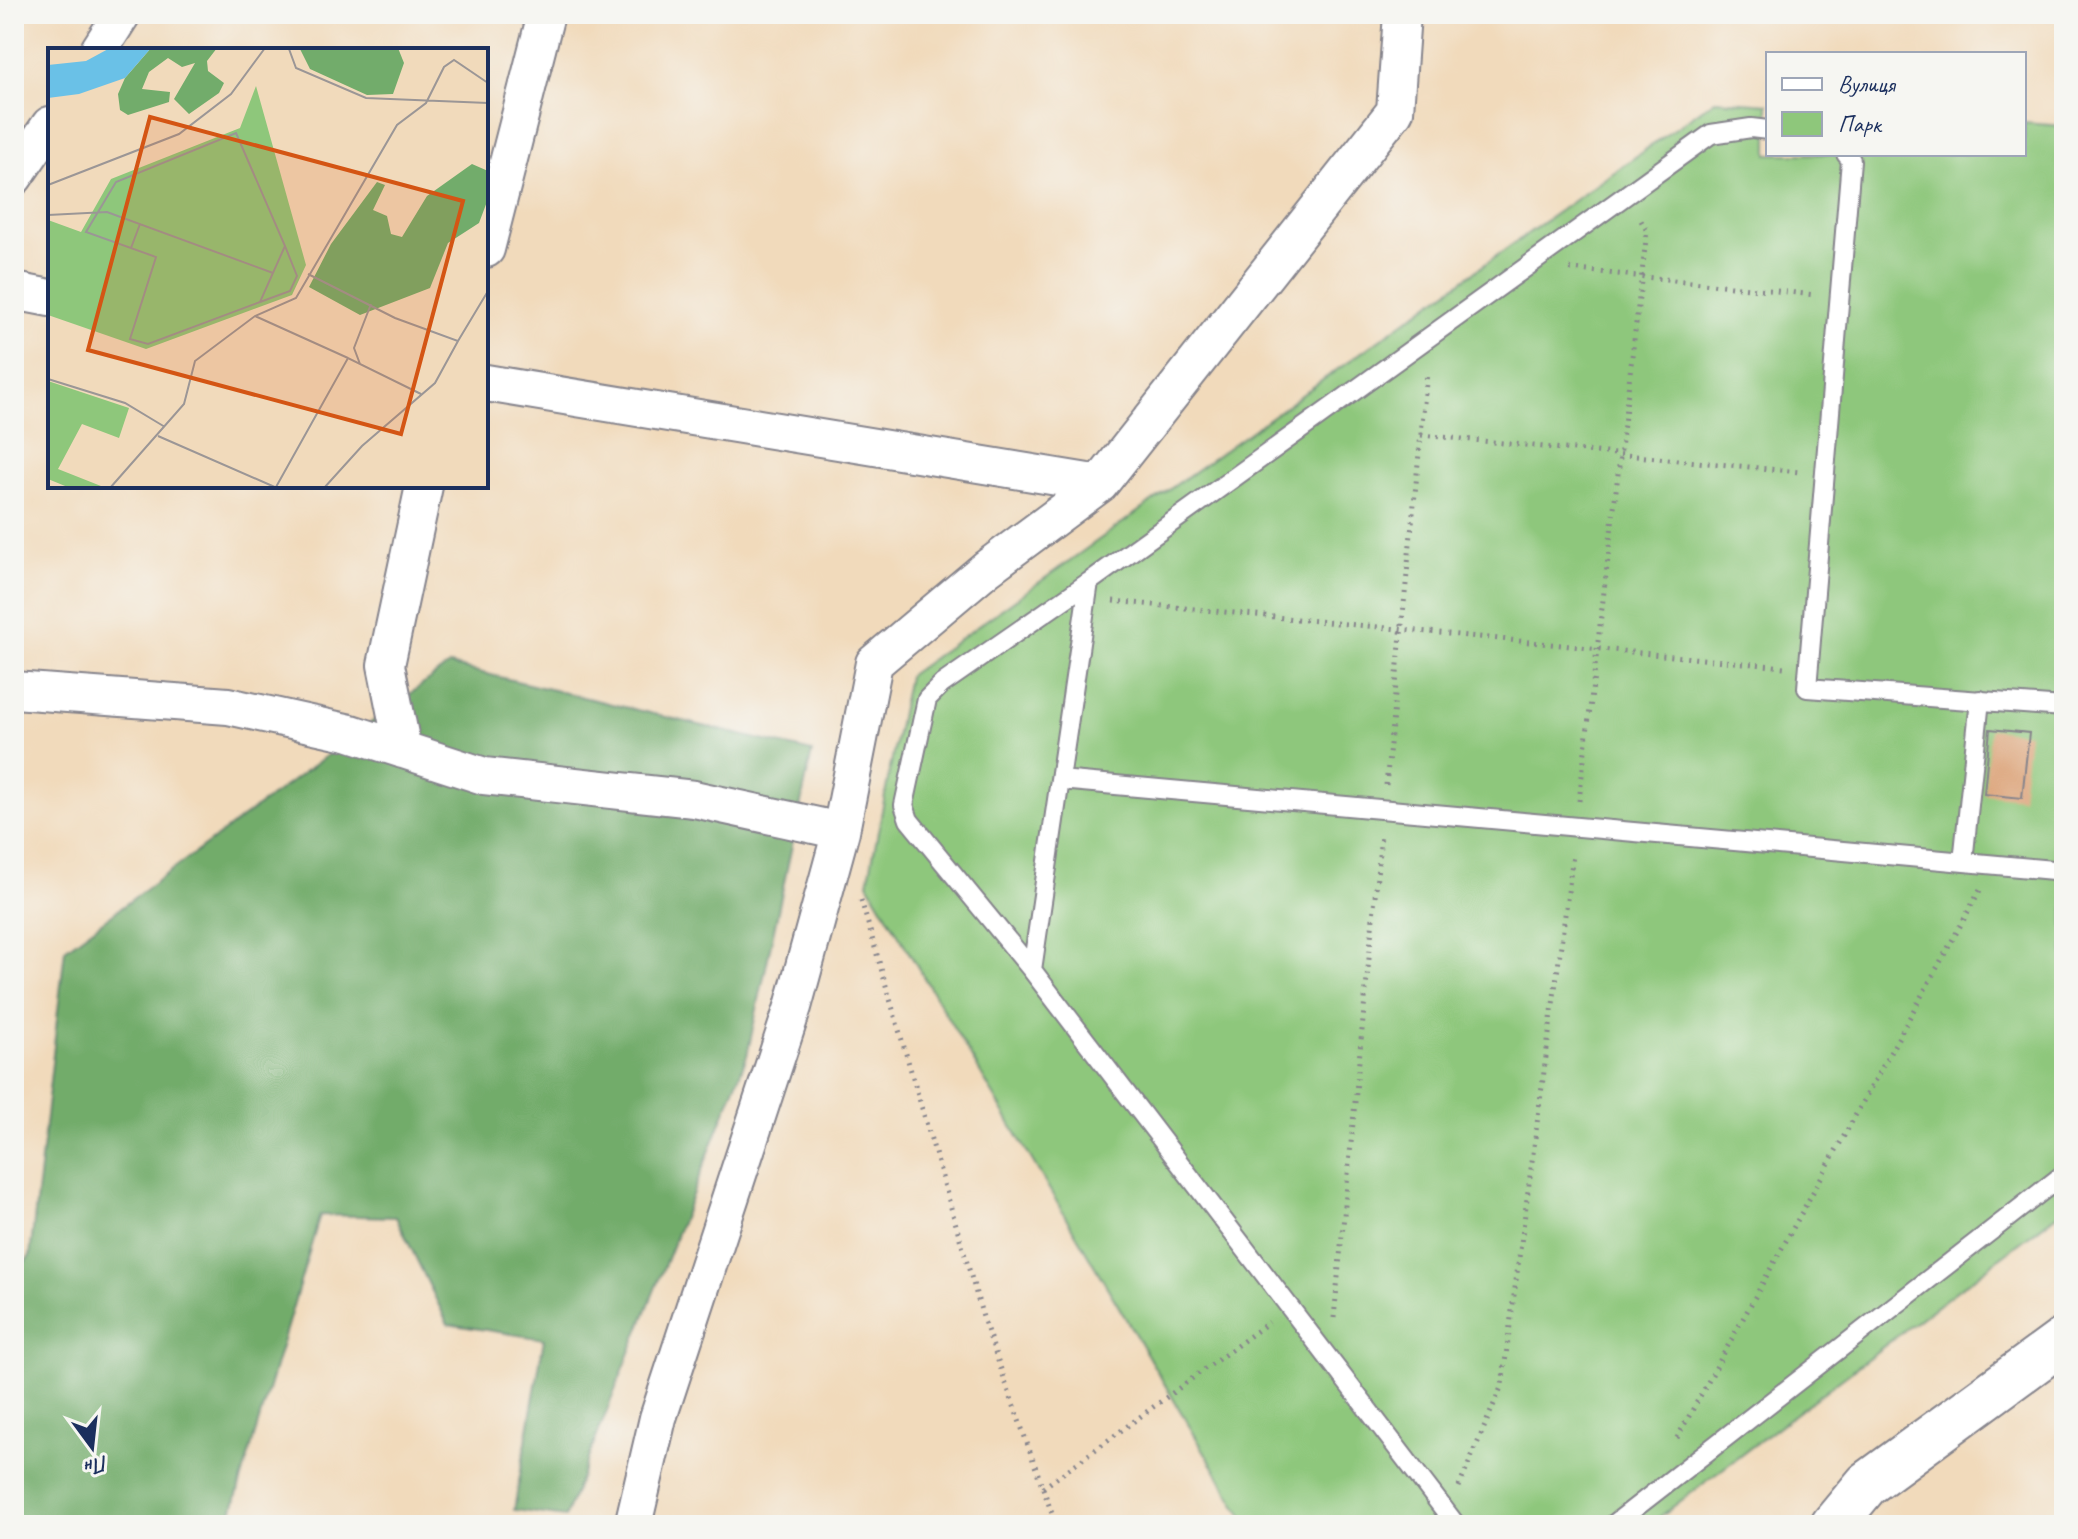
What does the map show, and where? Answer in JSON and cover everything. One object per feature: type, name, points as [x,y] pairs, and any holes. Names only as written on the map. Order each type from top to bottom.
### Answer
[{"type":"street","points":[[100,48],[122,14]]},
{"type":"street","points":[[488,241],[546,14]]},
{"type":"street","points":[[633,1525],[658,1418],[793,1007],[841,831],[874,663],[987,568],[1100,484],[1395,111],[1402,14]]},
{"type":"street","points":[[14,177],[48,128]]},
{"type":"street","points":[[14,291],[48,298]]},
{"type":"street","points":[[488,383],[1100,484]]},
{"type":"street","points":[[403,750],[386,665],[424,488]]},
{"type":"street","points":[[14,690],[228,706],[351,733],[484,776],[694,799],[841,831]]},
{"type":"street","points":[[1833,1525],[1867,1484],[2064,1340]]},
{"type":"lane","points":[[1456,1525],[1032,970],[909,820],[904,805],[927,699],[942,684],[1087,590],[1711,134],[1751,128],[1766,130]]},
{"type":"lane","points":[[1848,156],[1851,160],[1807,688],[2064,707]]},
{"type":"lane","points":[[1032,970],[1087,590]]},
{"type":"lane","points":[[1963,862],[1980,700]]},
{"type":"lane","points":[[1060,780],[2064,871]]},
{"type":"lane","points":[[1613,1525],[2064,1174]]},
{"type":"path","points":[[1530,265],[1840,297]]},
{"type":"path","points":[[1330,1360],[1431,336]]},
{"type":"path","points":[[1421,435],[1825,474]]},
{"type":"path","points":[[1087,590],[1402,629],[1809,670]]},
{"type":"path","points":[[1654,1493],[1679,1435],[1994,865]]},
{"type":"path","points":[[859,891],[985,1324],[1056,1525]]},
{"type":"path","points":[[1043,1488],[1289,1307]]},
{"type":"green space","points":[[1715,100],[1766,104],[1766,156],[2026,156],[2026,123],[2064,126],[2064,1209],[1649,1525],[1248,1525],[868,883],[908,676]]},
{"type":"green space","points":[[449,665],[812,752],[747,1056],[565,1517],[514,1510],[544,1339],[448,1324],[396,1217],[320,1215],[232,1512],[222,1525],[14,1525],[14,1274],[30,1256],[65,949]]},
{"type":"building","points":[[1990,729],[2029,733],[2022,798],[1984,794]]}]
